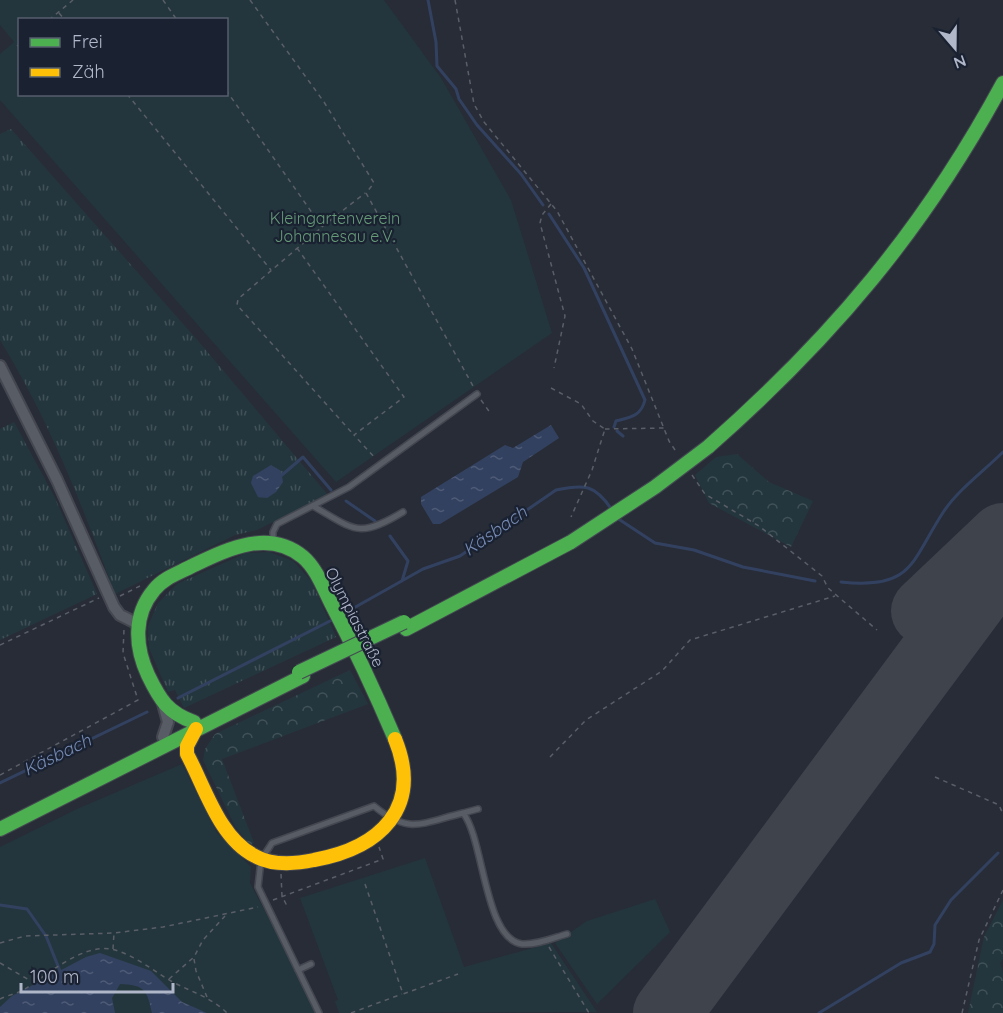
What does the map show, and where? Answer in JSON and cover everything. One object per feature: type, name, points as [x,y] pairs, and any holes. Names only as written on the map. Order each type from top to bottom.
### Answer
[{"type":"main road","points":[[0,821],[195,725],[426,616],[571,542],[636,501],[708,447],[795,368],[866,290],[946,182],[1003,83]]},
{"type":"main road","points":[[195,725],[176,715],[160,696],[144,664],[132,621],[156,588],[171,577],[238,546],[260,541],[273,542]]},
{"type":"main road","name":"Olympiastraße","points":[[261,860],[281,864],[311,861],[367,841],[391,821],[403,799],[406,781],[403,759],[334,609],[303,557],[273,542]]},
{"type":"main road","points":[[195,725],[187,746],[187,754],[234,839],[261,860]]},
{"type":"main road","points":[[0,829],[160,742]]},
{"type":"street","points":[[0,366],[57,480],[109,597],[132,621]]},
{"type":"street","points":[[160,696],[168,722],[160,742],[187,754]]},
{"type":"lane","points":[[273,542],[277,524],[349,487],[381,466],[477,394]]},
{"type":"lane","points":[[313,506],[352,528],[375,529],[403,512]]},
{"type":"lane","points":[[319,1013],[264,904],[257,880],[261,860],[272,843],[374,806],[391,821],[417,825],[465,815],[478,809]]},
{"type":"lane","points":[[465,815],[496,916],[506,935],[524,944],[567,934]]},
{"type":"lane","points":[[298,969],[311,964]]},
{"type":"path","points":[[52,18],[73,0]]},
{"type":"path","points":[[164,0],[176,18]]},
{"type":"path","points":[[250,0],[324,102],[374,183],[366,193],[322,227],[238,299],[237,305],[381,466]]},
{"type":"path","points":[[455,0],[474,104],[484,122],[551,204],[628,342],[664,429],[681,459]]},
{"type":"path","points":[[59,12],[64,18]]},
{"type":"path","points":[[228,93],[322,227]]},
{"type":"path","points":[[129,96],[272,270]]},
{"type":"path","points":[[366,193],[429,303],[477,394],[491,414]]},
{"type":"path","points":[[551,204],[542,215],[540,223],[565,316],[554,368]]},
{"type":"path","points":[[297,248],[404,397],[354,435]]},
{"type":"path","points":[[551,388],[581,404],[593,422],[604,429],[664,429]]},
{"type":"path","points":[[571,518],[592,470],[604,429]]},
{"type":"path","points":[[687,468],[705,494],[759,526],[822,576],[828,588],[836,596],[877,630]]},
{"type":"path","points":[[0,645],[148,582]]},
{"type":"path","points":[[550,758],[586,720],[662,671],[690,640],[836,596]]},
{"type":"path","points":[[0,775],[133,705],[139,696],[123,652],[132,621]]},
{"type":"path","points":[[935,777],[999,805],[1003,814]]},
{"type":"path","points":[[282,896],[383,859],[379,846]]},
{"type":"path","points":[[281,873],[282,896],[287,906]]},
{"type":"path","points":[[365,884],[403,994]]},
{"type":"path","points":[[962,1013],[979,940],[1003,890]]},
{"type":"path","points":[[0,943],[25,936],[114,933],[226,914],[264,904]]},
{"type":"path","points":[[169,980],[194,957],[203,940],[226,914]]},
{"type":"path","points":[[113,950],[114,933]]},
{"type":"path","points":[[544,940],[589,1013]]},
{"type":"path","points":[[0,999],[23,990],[32,981],[97,949],[113,950],[142,963],[169,980],[208,997],[227,1013]]},
{"type":"path","points":[[194,957],[196,971],[208,997]]},
{"type":"path","points":[[0,963],[32,981]]},
{"type":"path","points":[[351,1013],[458,974]]},
{"type":"green space","name":"Kleingartenverein Johannesau e.V.","points":[[0,0],[384,0],[441,78],[511,200],[552,333],[336,482],[0,100],[0,54],[14,42],[0,25]]},
{"type":"green space","points":[[11,129],[199,342],[328,495],[257,530],[235,535],[115,594],[49,432],[0,340],[0,134]]},
{"type":"green space","points":[[14,422],[55,498],[97,594],[0,640],[0,429]]},
{"type":"green space","points":[[737,454],[769,482],[813,501],[791,547],[709,503],[695,475],[716,457]]},
{"type":"green space","points":[[269,552],[293,561],[312,582],[336,637],[184,708],[175,690],[168,692],[149,648],[148,626],[158,603],[177,584],[246,553]]},
{"type":"green space","points":[[350,670],[368,704],[222,759],[254,843],[250,845],[235,826],[203,760],[205,749],[215,734]]},
{"type":"green space","points":[[182,764],[217,833],[251,867],[250,883],[297,971],[315,1013],[0,1013],[0,847],[77,809]]},
{"type":"green space","points":[[425,858],[464,967],[551,943],[597,1012],[339,1013],[335,1001],[338,1000],[300,898]]},
{"type":"green space","points":[[655,899],[670,932],[597,1004],[555,943],[587,921]]},
{"type":"green space","points":[[1003,900],[1003,959],[1000,963],[1003,972],[1003,1013],[968,1013],[984,937]]},
{"type":"water","points":[[551,425],[559,438],[523,462],[518,477],[440,524],[433,524],[421,504],[421,497],[505,445],[513,448]]},
{"type":"water","points":[[271,465],[281,471],[283,482],[276,492],[267,498],[258,497],[251,483],[253,476]]},
{"type":"water","points":[[100,953],[151,971],[182,1002],[207,1013],[152,1013],[144,990],[120,984],[112,998],[115,1013],[0,1013],[0,1007],[12,996],[86,957]]},
{"type":"waterway","points":[[428,0],[436,42],[437,66],[456,89],[459,99],[477,125],[521,174],[543,205]]},
{"type":"waterway","points":[[549,214],[584,268],[645,400],[638,413],[616,421],[614,427]]},
{"type":"waterway","points":[[617,431],[623,436]]},
{"type":"waterway","name":"Käsbach","points":[[841,582],[883,581],[897,576],[907,568],[916,558],[950,503],[1003,452]]},
{"type":"waterway","points":[[282,475],[303,457],[331,490]]},
{"type":"waterway","name":"Käsbach","points":[[343,614],[423,569],[460,556],[556,490],[574,487],[588,488],[600,495],[612,510]]},
{"type":"waterway","points":[[346,501],[375,521]]},
{"type":"waterway","name":"Käsbach","points":[[617,518],[655,543],[694,550],[743,567],[815,581]]},
{"type":"waterway","points":[[390,536],[408,561],[402,581]]},
{"type":"waterway","name":"Käsbach","points":[[178,698],[334,619]]},
{"type":"waterway","name":"Käsbach","points":[[0,783],[147,712]]},
{"type":"waterway","points":[[819,1013],[901,963],[930,952],[934,944],[935,925],[951,900],[998,853]]},
{"type":"waterway","points":[[0,905],[27,909],[46,936],[60,971]]},
{"type":"runway","points":[[925,611],[1003,537]]},
{"type":"runway","points":[[667,1013],[979,592]]},
{"type":"traffic: fast","points":[[708,447],[795,365],[872,279],[908,234],[941,186],[1003,83]]},
{"type":"traffic: fast","points":[[571,542],[655,487],[708,447]]},
{"type":"traffic: fast","points":[[406,629],[571,542]]},
{"type":"traffic: fast","points":[[194,722],[171,710],[157,692],[148,675],[140,653],[138,631],[142,610],[158,586],[205,560],[233,548],[261,543],[276,544],[290,548],[303,557],[315,572],[356,653],[395,739]]},
{"type":"traffic: fast","points":[[299,672],[404,622]]},
{"type":"traffic: fast","points":[[0,829],[303,676]]},
{"type":"traffic: slow","points":[[196,729],[187,746],[187,754],[222,825],[242,848],[255,856],[284,863],[307,861],[338,854],[376,835],[390,821],[399,804],[403,785],[402,764],[395,739]]}]
